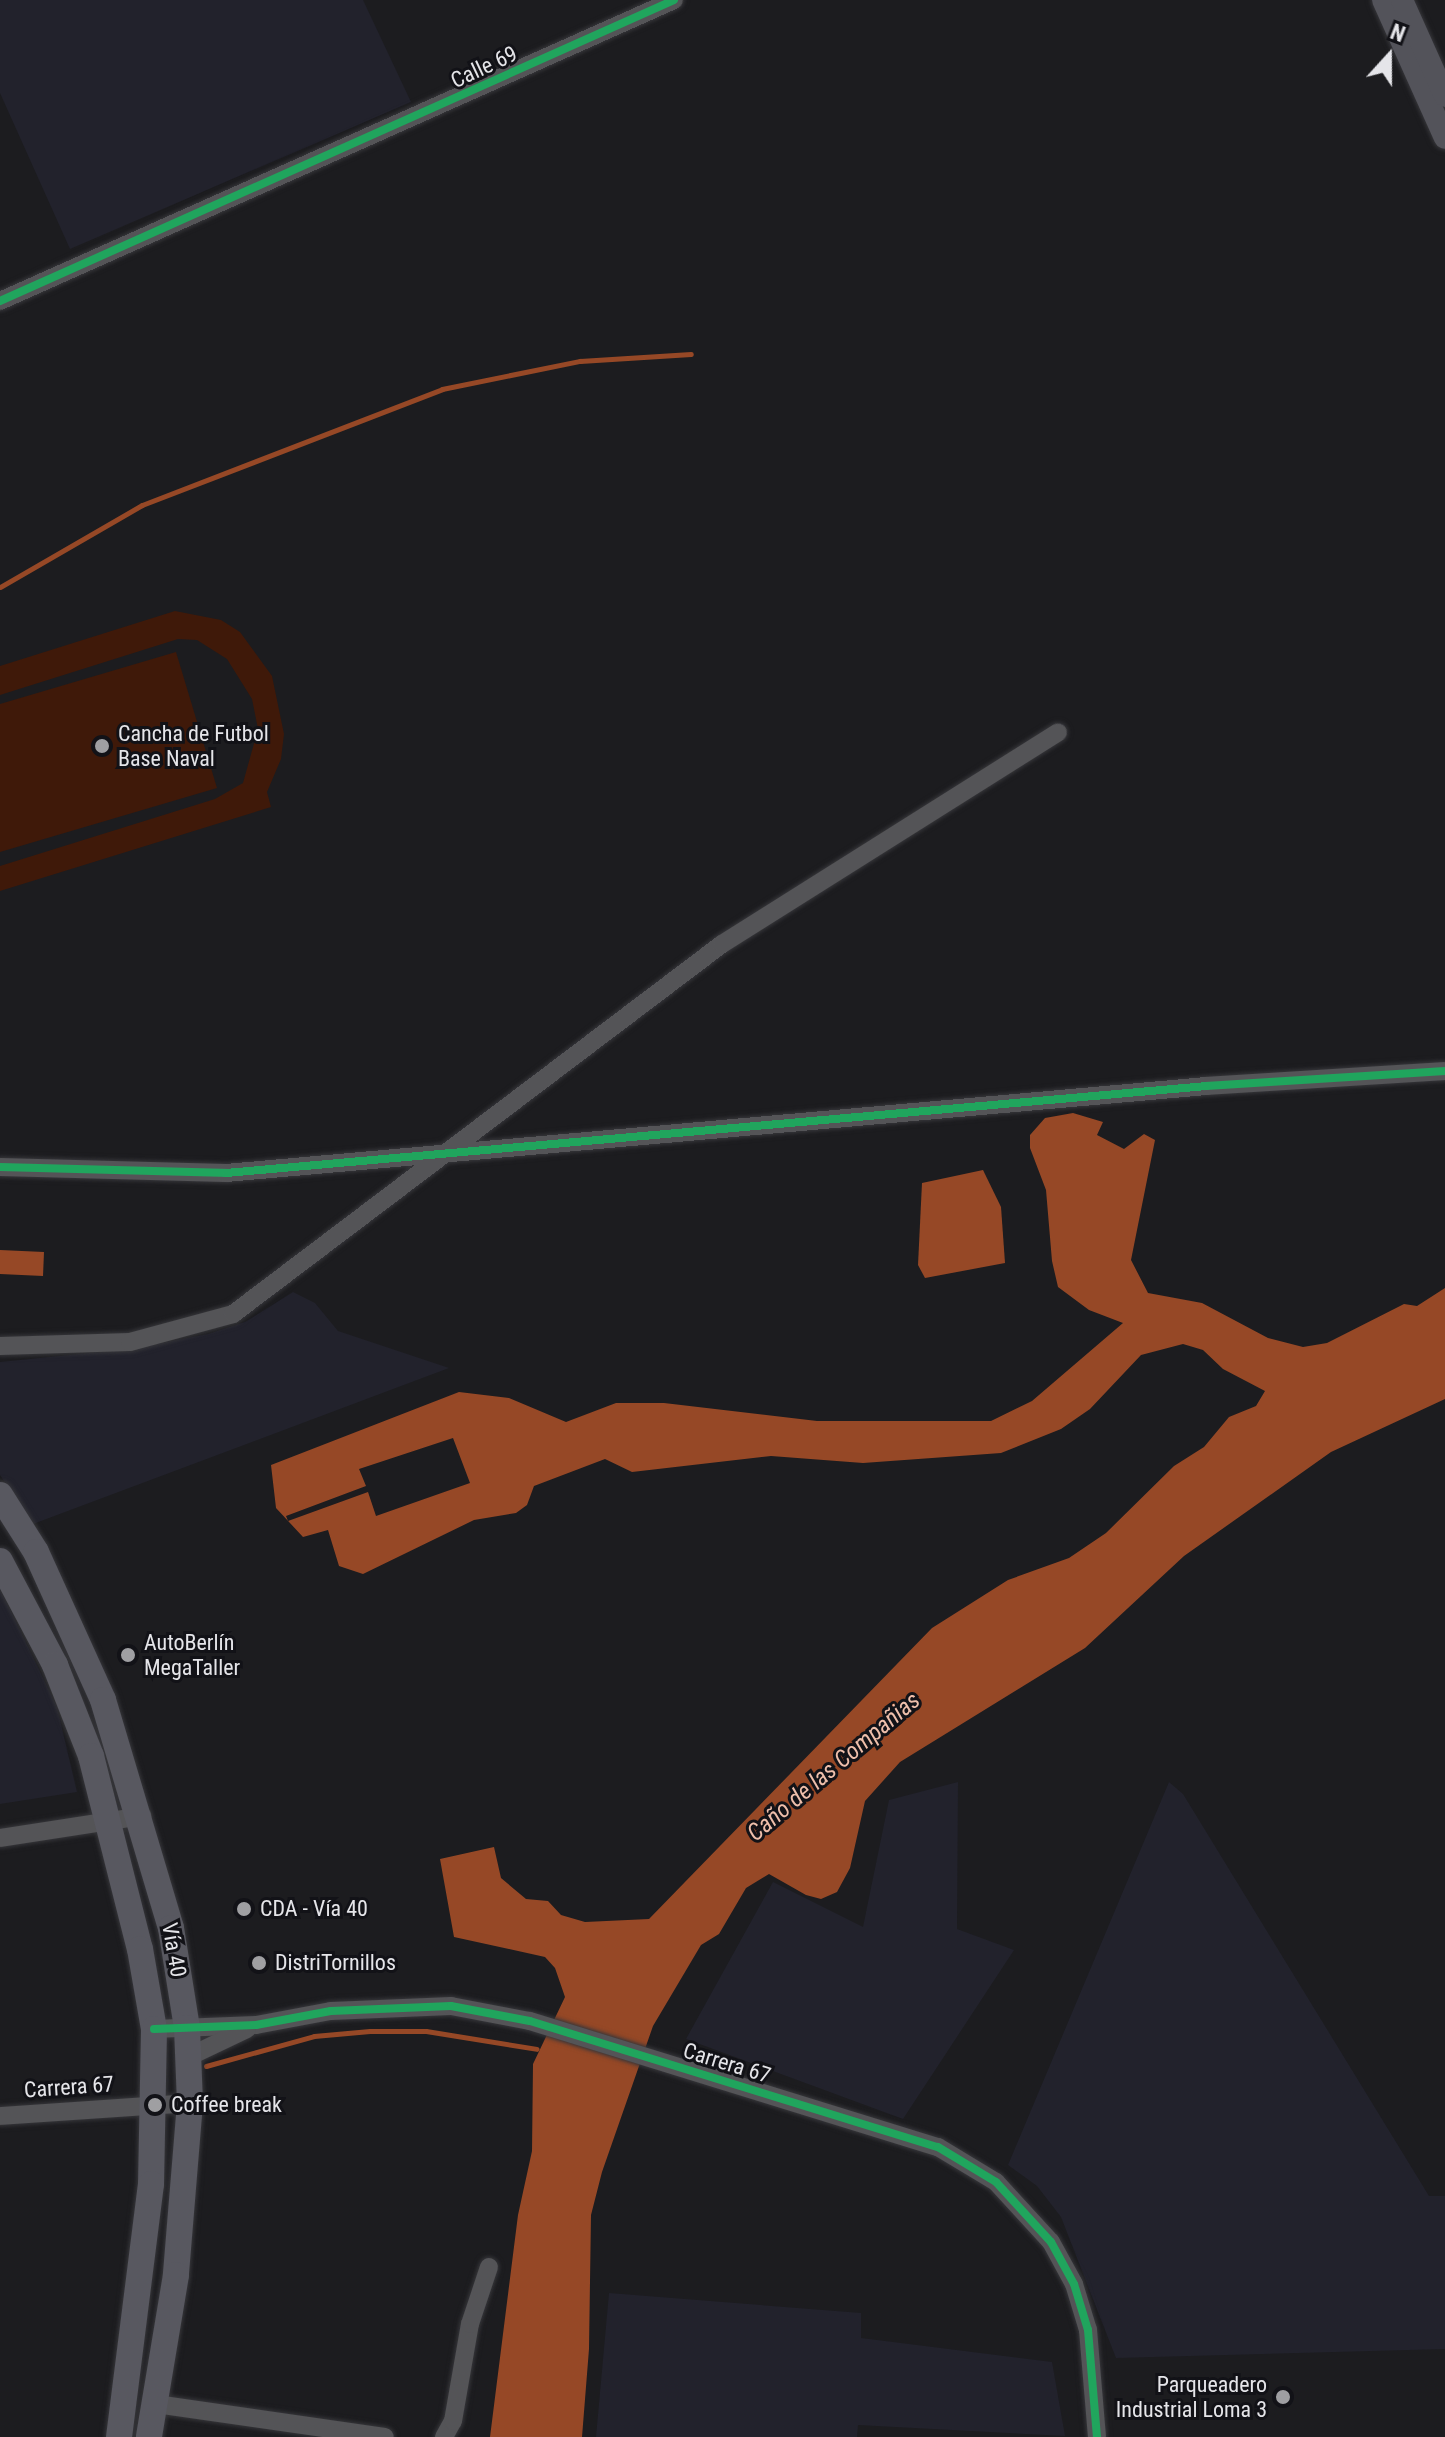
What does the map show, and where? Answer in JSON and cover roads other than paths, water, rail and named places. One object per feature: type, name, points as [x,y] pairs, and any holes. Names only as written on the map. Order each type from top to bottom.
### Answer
[{"type":"highway","name":"Vía 40","points":[[0,1495],[36,1552],[80,1642],[142,1816],[171,1928],[187,2028],[190,2103],[176,2275],[149,2437]]},
{"type":"highway","name":"Vía 40","points":[[0,1561],[33,1617],[75,1710],[109,1821],[154,2029],[155,2105],[143,2269],[119,2437]]},
{"type":"main road","points":[[1383,0],[1445,138]]},
{"type":"main road","points":[[1402,0],[1445,96]]},
{"type":"street","name":"Calle 69","points":[[0,301],[674,0]]},
{"type":"street","points":[[0,1346],[130,1342],[233,1314],[722,944],[1058,732]]},
{"type":"street","points":[[0,1167],[203,1173],[442,1155],[1206,1086],[1445,1071]]},
{"type":"street","points":[[0,1838],[142,1816]]},
{"type":"street","name":"Carrera 67","points":[[154,2029],[256,2025],[331,2011],[451,2006],[530,2021],[938,2147],[987,2175],[1022,2205],[1051,2242],[1074,2284],[1088,2330],[1097,2437]]},
{"type":"street","name":"Carrera 67","points":[[188,2057],[256,2025]]},
{"type":"street","name":"Carrera 67","points":[[0,2116],[190,2103]]},
{"type":"street","points":[[444,2437],[453,2421],[470,2324],[489,2267]]},
{"type":"street","points":[[156,2404],[385,2437]]},
{"type":"water","name":"Caño de las Compañias","points":[[1073,1113],[1103,1122],[1097,1135],[1124,1149],[1144,1134],[1155,1140],[1131,1260],[1148,1293],[1202,1303],[1268,1338],[1303,1347],[1327,1343],[1404,1304],[1417,1306],[1445,1288],[1445,1399],[1331,1452],[1184,1556],[1085,1648],[900,1762],[865,1801],[850,1868],[837,1892],[821,1899],[806,1895],[769,1874],[746,1888],[719,1934],[701,1945],[653,2026],[602,2172],[591,2215],[589,2349],[582,2437],[490,2437],[518,2215],[532,2151],[533,2064],[565,1997],[555,1968],[545,1957],[454,1937],[440,1859],[494,1847],[501,1878],[526,1899],[548,1901],[561,1915],[585,1922],[649,1919],[932,1628],[1008,1580],[1069,1558],[1106,1533],[1174,1466],[1204,1447],[1229,1417],[1256,1406],[1265,1391],[1223,1369],[1203,1350],[1183,1344],[1141,1355],[1090,1409],[1061,1429],[1001,1453],[863,1463],[771,1456],[632,1472],[605,1459],[534,1486],[527,1505],[516,1513],[474,1520],[363,1574],[339,1566],[328,1530],[303,1537],[276,1508],[271,1465],[459,1392],[509,1398],[566,1422],[616,1403],[664,1403],[817,1421],[991,1421],[1032,1401],[1123,1323],[1089,1310],[1058,1287],[1052,1261],[1046,1190],[1030,1148],[1030,1135],[1045,1118]]},
{"type":"water","points":[[983,1170],[1001,1207],[1005,1263],[925,1278],[918,1265],[922,1183]]},
{"type":"water","points":[[0,1250],[44,1252],[43,1276],[0,1274]]},
{"type":"waterway","points":[[0,587],[142,505],[442,389],[580,361],[691,354]]},
{"type":"waterway","points":[[206,2066],[314,2036],[370,2031],[426,2031],[537,2049]]},
{"type":"place","name":"Cancha de Futbol Base Naval","points":[[102,746]]},
{"type":"place","name":"AutoBerlín MegaTaller","points":[[128,1655]]},
{"type":"place","name":"CDA - Vía 40","points":[[244,1909]]},
{"type":"place","name":"DistriTornillos","points":[[259,1963]]},
{"type":"place","name":"Coffee break","points":[[155,2105]]},
{"type":"place","name":"Parqueadero Industrial Loma 3","points":[[1283,2397]]}]
